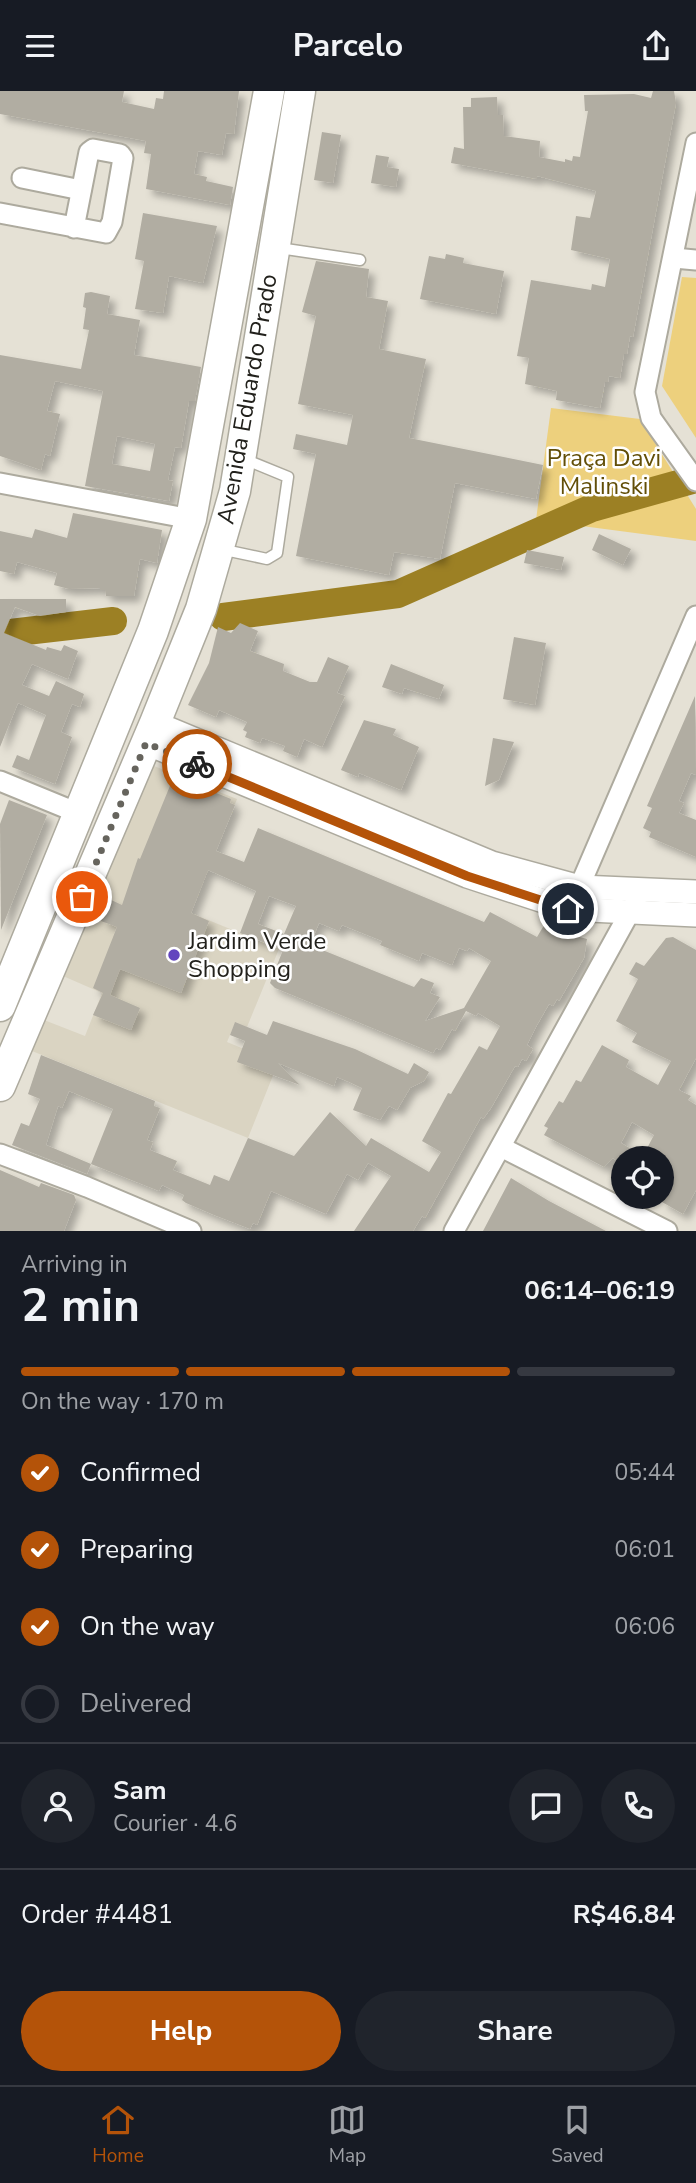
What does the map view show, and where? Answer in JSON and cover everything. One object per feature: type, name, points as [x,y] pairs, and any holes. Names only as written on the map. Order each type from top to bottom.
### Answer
[{"type":"main road","name":"Avenida Eduardo Prado","points":[[0,1006],[153,631],[191,519],[269,91]]},
{"type":"main road","name":"Avenida Eduardo Prado","points":[[0,1086],[201,609],[235,491],[300,91]]},
{"type":"main road","points":[[103,750],[128,729],[140,724],[151,733]]},
{"type":"street","points":[[696,143],[645,392],[651,418],[696,481]]},
{"type":"street","points":[[0,213],[74,227],[106,233],[110,229],[122,158],[120,154],[93,149],[89,152],[74,227]]},
{"type":"street","points":[[22,178],[81,190]]},
{"type":"street","points":[[674,258],[696,260]]},
{"type":"street","points":[[0,483],[191,519]]},
{"type":"street","points":[[568,909],[580,887],[696,616]]},
{"type":"street","points":[[151,733],[309,799],[492,863],[580,887],[642,887],[696,892]]},
{"type":"street","points":[[0,781],[79,813]]},
{"type":"street","points":[[309,799],[467,876],[568,909],[696,915]]},
{"type":"street","points":[[454,1231],[642,887]]},
{"type":"street","points":[[501,1147],[667,1231]]},
{"type":"street","points":[[0,1154],[191,1231]]},
{"type":"lane","points":[[275,247],[360,260]]},
{"type":"lane","points":[[218,549],[267,559],[277,553],[288,477],[240,458]]},
{"type":"shaded area","name":"Jardim Verde Shopping","points":[[149,764],[237,799],[191,913],[279,949],[247,1027],[235,1023],[227,1042],[278,1063],[248,1138],[32,1051],[44,1020],[85,1036],[102,993],[63,976]]},
{"type":"green space","points":[[682,277],[696,278],[696,438],[662,386]]},
{"type":"green space","name":"Praça Davi Malinski","points":[[551,408],[640,419],[696,509],[696,541],[536,520]]},
{"type":"building","points":[[0,91],[124,91],[122,102],[154,109],[156,98],[163,99],[164,91],[239,91],[234,134],[226,133],[222,155],[198,151],[194,174],[207,177],[206,181],[233,187],[230,205],[146,189],[151,154],[144,153],[146,141],[0,114]]},
{"type":"building","points":[[653,91],[674,91],[676,103],[633,337],[630,336],[627,354],[624,354],[620,378],[609,376],[608,382],[605,382],[600,408],[556,400],[557,391],[525,384],[529,358],[517,356],[531,280],[591,290],[592,284],[605,287],[610,259],[571,250],[576,216],[590,218],[596,191],[537,176],[537,179],[451,163],[454,147],[464,149],[463,107],[471,107],[471,98],[497,97],[498,115],[503,115],[504,136],[540,141],[539,157],[565,162],[565,159],[572,161],[573,156],[580,157],[588,111],[585,111],[584,95],[634,94],[651,98]]},
{"type":"building","points":[[322,132],[341,135],[333,183],[314,180]]},
{"type":"building","points":[[376,155],[389,157],[387,167],[399,169],[396,187],[371,183]]},
{"type":"building","points":[[143,213],[217,226],[203,283],[169,276],[163,313],[135,309],[144,261],[135,259]]},
{"type":"building","points":[[446,254],[464,258],[463,263],[504,271],[496,314],[420,299],[429,256],[445,259]]},
{"type":"building","points":[[316,261],[369,269],[366,297],[388,301],[379,349],[426,359],[409,438],[543,465],[536,499],[455,483],[440,559],[394,552],[389,575],[296,556],[316,454],[293,449],[296,434],[347,445],[353,415],[298,404],[316,316],[302,312]]},
{"type":"building","points":[[85,293],[110,296],[107,314],[140,320],[134,355],[201,367],[195,401],[189,401],[181,448],[175,447],[168,480],[173,481],[169,501],[85,486],[103,391],[55,381],[47,411],[60,414],[50,456],[45,454],[41,470],[0,456],[0,355],[81,369],[89,330],[83,329]],"holes":[[[117,436],[155,444],[150,471],[112,464]]]},
{"type":"building","points":[[73,513],[162,530],[157,563],[140,559],[134,596],[106,596],[105,590],[100,588],[69,589],[54,585],[57,573],[17,562],[14,574],[0,571],[0,531],[32,538],[35,529],[67,538]]},
{"type":"building","points":[[599,534],[631,549],[623,565],[592,550]]},
{"type":"building","points":[[527,550],[564,557],[561,570],[524,563]]},
{"type":"building","points":[[0,599],[66,599],[66,612],[40,616],[15,607],[4,633],[46,650],[47,647],[61,651],[64,645],[78,651],[68,679],[32,664],[22,685],[49,696],[56,681],[84,694],[80,707],[72,704],[61,732],[72,737],[55,784],[12,767],[17,755],[29,760],[46,715],[18,703],[0,747]]},
{"type":"building","points":[[240,623],[258,631],[250,651],[284,664],[283,671],[310,682],[317,682],[328,657],[349,666],[337,693],[345,696],[322,747],[304,739],[297,757],[283,751],[285,746],[262,738],[260,743],[245,737],[247,732],[243,730],[247,722],[219,710],[216,717],[188,705],[209,663],[218,627],[231,633]]},
{"type":"building","points":[[514,637],[546,643],[535,705],[503,699]]},
{"type":"building","points":[[391,664],[444,685],[439,699],[404,688],[402,694],[382,687]]},
{"type":"building","points":[[695,696],[696,775],[691,773],[679,801],[684,803],[679,813],[696,820],[696,857],[649,837],[651,832],[643,828],[652,808],[647,806]]},
{"type":"building","points":[[364,720],[396,729],[393,735],[419,747],[401,790],[359,773],[358,777],[341,770]]},
{"type":"building","points":[[493,738],[514,742],[499,780],[485,786]]},
{"type":"building","points":[[174,776],[231,799],[230,803],[235,805],[216,851],[244,862],[258,828],[484,922],[490,912],[537,937],[546,922],[565,933],[587,939],[584,958],[559,1001],[557,999],[553,1006],[549,1004],[527,1045],[533,1049],[526,1061],[522,1059],[518,1067],[515,1066],[491,1108],[483,1119],[481,1117],[425,1218],[422,1216],[413,1231],[354,1231],[391,1176],[368,1163],[358,1180],[347,1174],[326,1214],[271,1191],[257,1225],[253,1223],[250,1229],[186,1203],[182,1200],[184,1195],[162,1185],[159,1191],[91,1164],[87,1174],[12,1145],[21,1123],[29,1126],[40,1099],[28,1094],[41,1055],[155,1101],[154,1106],[160,1108],[147,1140],[153,1142],[150,1150],[177,1161],[173,1170],[210,1185],[214,1175],[229,1181],[248,1138],[294,1156],[330,1112],[366,1146],[371,1138],[429,1172],[441,1152],[422,1141],[448,1093],[451,1094],[479,1046],[487,1050],[500,1026],[478,1013],[476,1016],[466,1011],[455,1031],[452,1029],[440,1050],[436,1048],[433,1053],[275,988],[270,983],[283,950],[240,933],[256,891],[208,870],[191,913],[209,921],[181,993],[120,969],[110,995],[140,1008],[131,1030],[93,1015],[103,993],[93,988],[117,927],[101,921],[109,899],[122,905],[138,858],[140,859]],"holes":[[[269,896],[296,906],[284,934],[258,924]],[[319,923],[339,931],[342,925],[382,941],[380,945],[419,961],[422,953],[452,965],[459,948],[467,951],[469,948],[491,961],[464,1008],[425,1021],[440,997],[430,993],[434,983],[421,978],[414,987],[310,945]],[[69,1091],[113,1109],[91,1164],[46,1145],[58,1106],[62,1108]]]},
{"type":"building","points":[[9,800],[47,815],[1,930],[0,824]]},
{"type":"building","points":[[673,937],[696,950],[696,1058],[679,1090],[691,1096],[688,1100],[696,1105],[696,1190],[683,1214],[674,1209],[674,1146],[648,1146],[654,1135],[632,1122],[621,1143],[626,1146],[611,1146],[611,1160],[604,1167],[544,1135],[548,1128],[544,1126],[559,1101],[563,1103],[576,1080],[581,1082],[602,1045],[629,1060],[626,1067],[658,1085],[671,1061],[632,1042],[637,1033],[616,1021],[638,979],[629,974],[636,962],[644,966],[666,938]]},
{"type":"building","points":[[273,1021],[355,1049],[408,1074],[414,1063],[429,1072],[424,1081],[410,1088],[397,1110],[389,1106],[380,1120],[353,1110],[362,1088],[337,1077],[334,1086],[278,1063],[300,1085],[237,1062],[245,1041],[230,1035],[235,1022],[267,1035]]},
{"type":"building","points":[[0,1170],[39,1187],[41,1183],[74,1195],[76,1200],[64,1231],[0,1231]]},
{"type":"building","points":[[511,1178],[549,1201],[606,1231],[483,1231]]},
{"type":"waterway","points":[[223,617],[398,594],[592,508],[696,479]]},
{"type":"waterway","points":[[0,634],[113,621]]},
{"type":"way so far","points":[[82,897],[146,743],[197,764]]},
{"type":"place","name":"Jardim Verde Shopping","points":[[174,955]]},
{"type":"route","points":[[197,764],[467,876],[568,909]]}]
